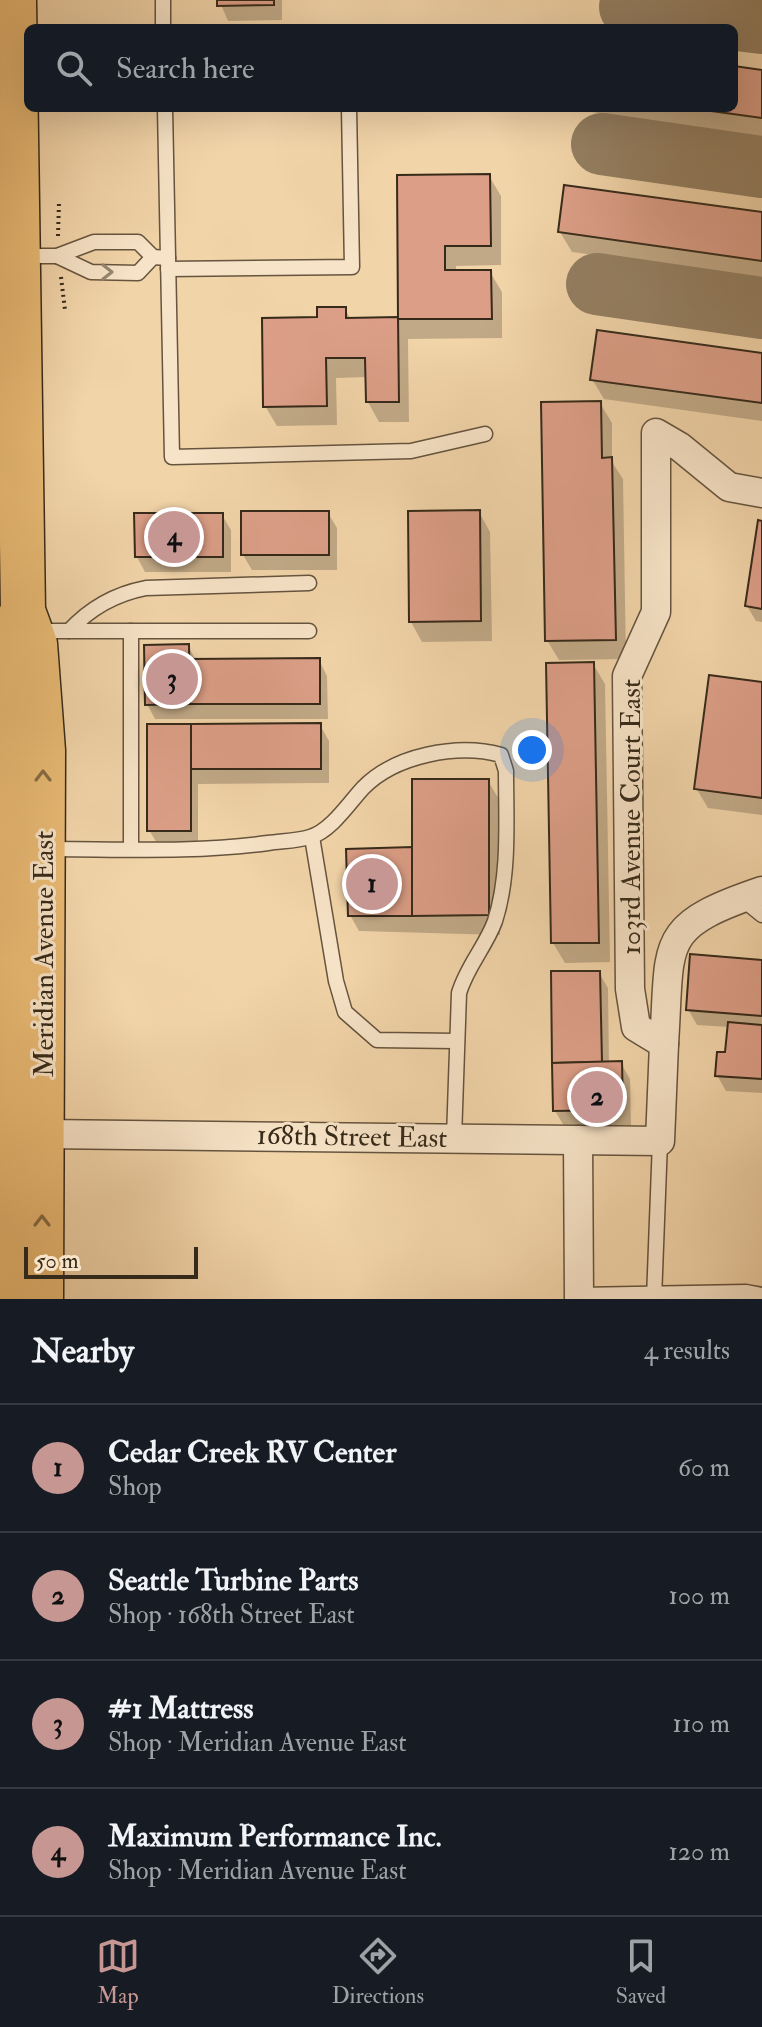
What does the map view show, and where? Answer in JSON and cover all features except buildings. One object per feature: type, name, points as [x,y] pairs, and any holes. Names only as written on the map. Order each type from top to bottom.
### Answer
[{"type":"main road","name":"Meridian Avenue East","points":[[14,0],[8,195],[23,276],[41,624],[35,644],[41,704],[43,849],[41,1299]]},
{"type":"main road","name":"Meridian Avenue East","points":[[6,1299],[4,647],[41,624]]},
{"type":"street","name":"103rd Avenue Court East","points":[[664,1044],[636,1027],[630,989],[627,676],[656,612],[656,433],[680,447],[729,487],[762,493]]},
{"type":"street","points":[[660,1141],[670,953],[677,936],[691,920],[714,907],[755,901]]},
{"type":"street","name":"168th Street East","points":[[44,1134],[660,1141]]},
{"type":"street","points":[[578,1140],[579,1297]]},
{"type":"lane","points":[[163,0],[163,24]]},
{"type":"lane","points":[[165,112],[163,261],[172,457],[411,451],[485,434]]},
{"type":"lane","points":[[23,276],[138,273],[163,261],[352,267],[349,112]]},
{"type":"lane","points":[[23,276],[94,242],[138,242],[163,261]]},
{"type":"lane","points":[[41,624],[87,611],[126,592],[146,588],[309,583]]},
{"type":"lane","points":[[41,624],[131,631],[309,631]]},
{"type":"lane","points":[[131,631],[131,849]]},
{"type":"lane","points":[[43,849],[214,850],[312,837],[344,810],[366,784],[417,757],[445,752],[488,751],[501,755],[506,787],[500,903],[493,926],[465,973],[459,993],[454,1138]]},
{"type":"lane","points":[[312,837],[336,981],[345,1012],[377,1040],[457,1041]]},
{"type":"lane","points":[[654,1296],[660,1141]]},
{"type":"lane","points":[[579,1297],[762,1295]]},
{"type":"taxiway","points":[[630,7],[762,23]]},
{"type":"taxiway","points":[[602,144],[762,167]]},
{"type":"taxiway","points":[[597,284],[762,308]]},
{"type":"place","name":"Maximum Performance Inc.","points":[[174,537]]},
{"type":"place","name":"#1 Mattress","points":[[172,679]]},
{"type":"place","name":"Cedar Creek RV Center","points":[[372,884]]},
{"type":"place","name":"Seattle Turbine Parts","points":[[597,1097]]}]
